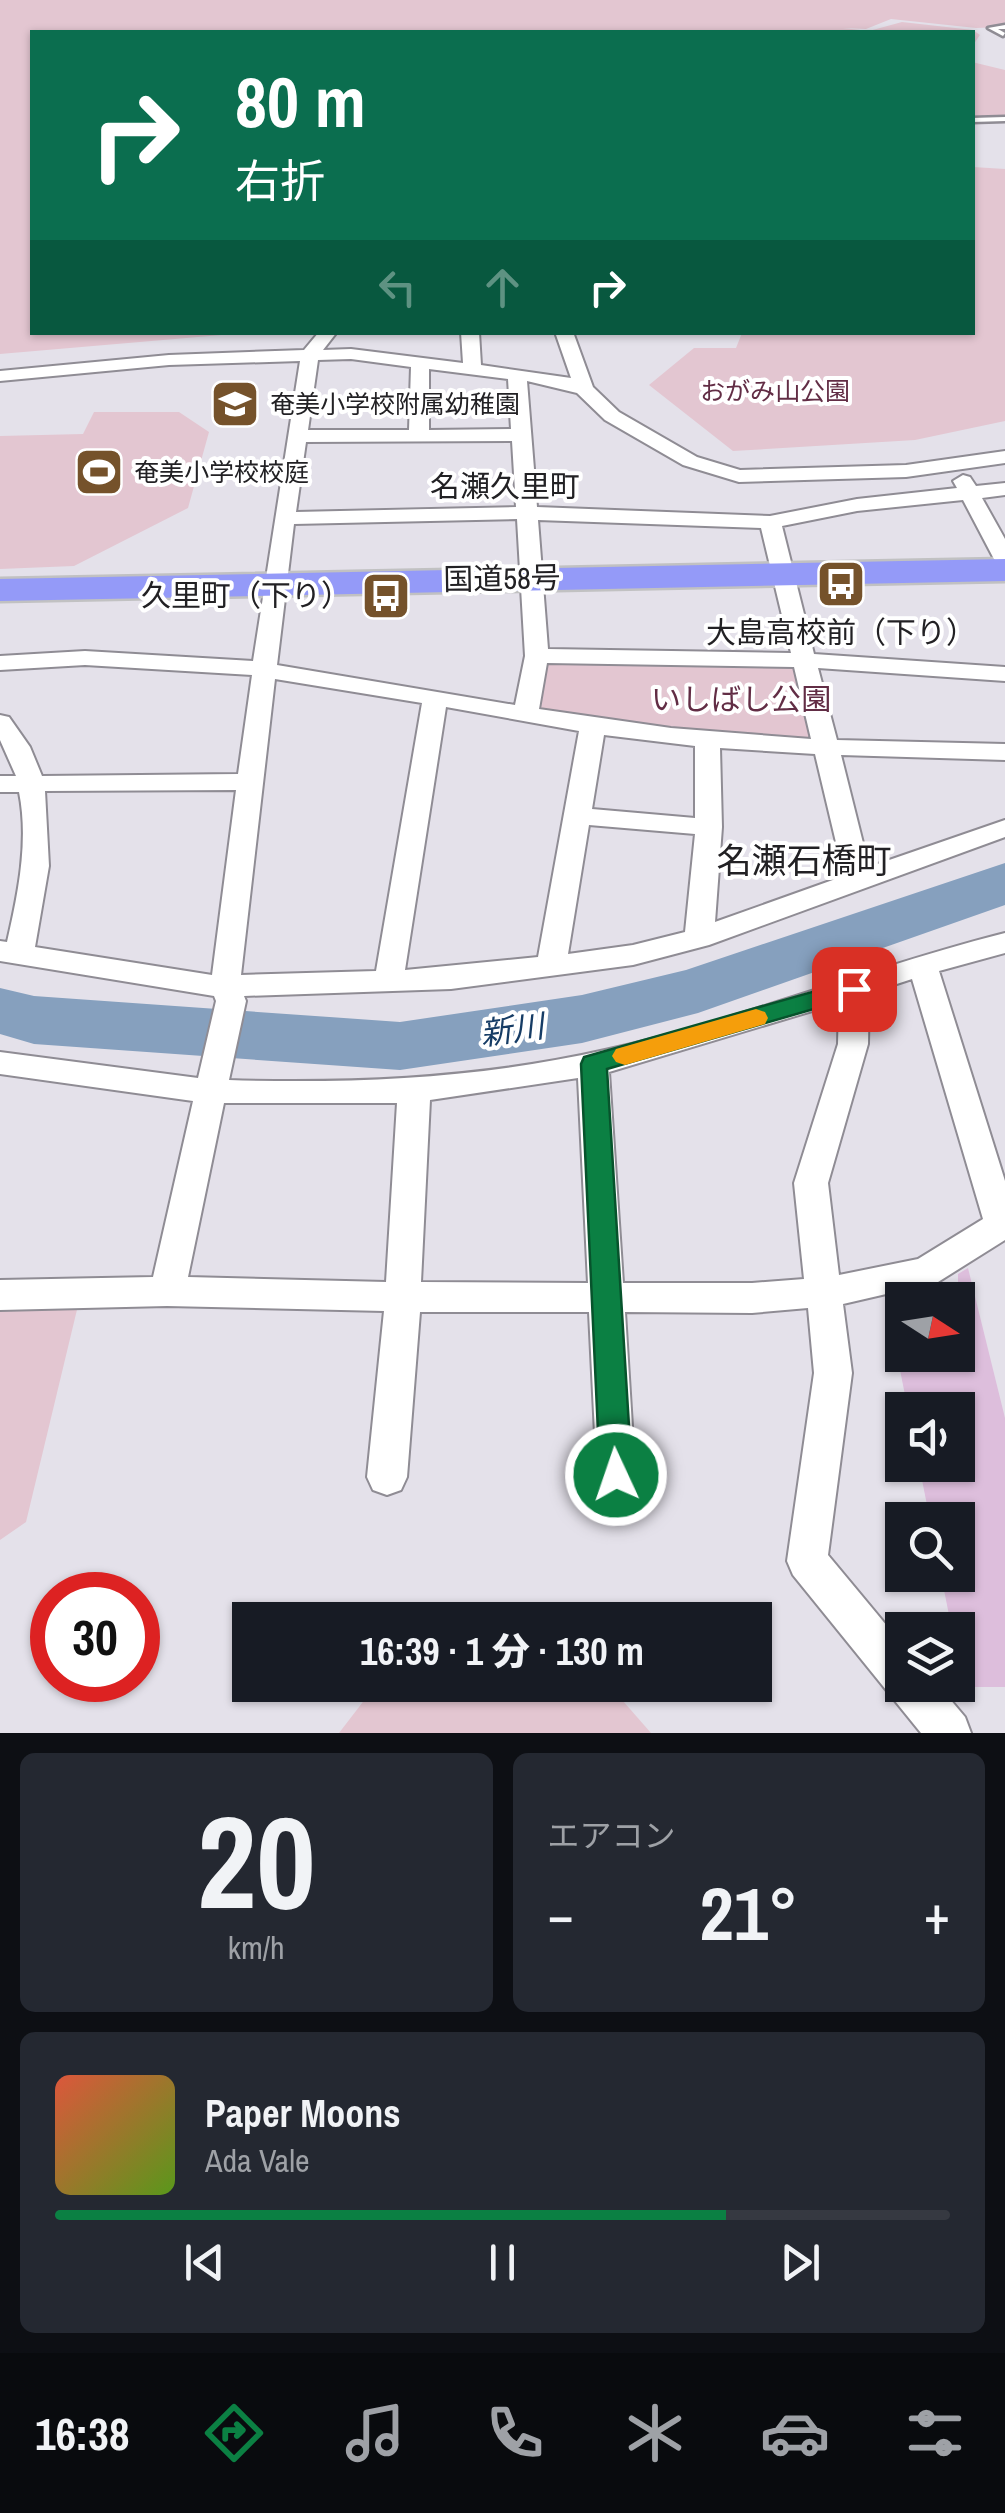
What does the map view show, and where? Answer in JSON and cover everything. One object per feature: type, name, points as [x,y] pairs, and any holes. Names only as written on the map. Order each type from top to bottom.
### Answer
[{"type":"highway","name":"国道58号","points":[[0,590],[1005,570]]},
{"type":"street","points":[[167,1290],[228,993],[275,582],[310,354],[326,335]]},
{"type":"street","points":[[470,335],[472,368]]},
{"type":"street","points":[[565,335],[584,390]]},
{"type":"street","points":[[0,376],[168,360],[310,354],[420,362],[559,380],[584,390],[612,416],[661,446],[690,461],[739,476],[906,471],[1005,458]]},
{"type":"street","points":[[419,435],[420,362]]},
{"type":"street","points":[[517,375],[537,656],[526,714]]},
{"type":"street","points":[[299,436],[521,435]]},
{"type":"street","points":[[954,465],[1005,559]]},
{"type":"street","points":[[287,518],[526,513],[770,522],[856,504],[1005,489]]},
{"type":"street","points":[[770,522],[860,880]]},
{"type":"street","points":[[537,656],[804,660],[1005,674]]},
{"type":"street","points":[[0,663],[73,657],[136,658],[266,672],[526,714],[708,738],[1005,752]]},
{"type":"street","points":[[390,981],[436,697]]},
{"type":"street","points":[[0,722],[18,741],[32,784],[36,840],[10,954],[228,993],[451,979],[632,955],[699,938],[1005,828]]},
{"type":"street","points":[[551,967],[593,724]]},
{"type":"street","points":[[699,938],[709,827],[708,738]]},
{"type":"street","points":[[0,784],[251,782]]},
{"type":"street","points":[[577,816],[709,827]]},
{"type":"street","points":[[1,1066],[95,1080],[212,1085],[336,1097],[414,1092],[594,1064],[1005,944]]},
{"type":"street","points":[[0,1295],[167,1290],[402,1297],[752,1298],[826,1292],[926,1272],[1003,1223],[923,967]]},
{"type":"street","points":[[854,989],[853,1044],[811,1183],[833,1373],[807,1561],[885,1655]]},
{"type":"street","points":[[594,1064],[616,1475]]},
{"type":"street","points":[[387,1476],[414,1092]]},
{"type":"street","points":[[924,1702],[950,1733]]},
{"type":"lane","points":[[975,120],[1005,119]]},
{"type":"green space","points":[[0,0],[1005,0],[1005,27],[976,28],[891,19],[866,29],[843,28],[860,30],[30,30],[30,335],[221,335],[0,354]]},
{"type":"green space","points":[[902,22],[973,30],[873,30]]},
{"type":"green space","points":[[975,63],[1005,70],[1005,117],[975,120]]},
{"type":"green space","name":"おがみ山公園","points":[[975,167],[1005,169],[1005,421],[915,440],[733,451],[649,385],[694,348],[736,348],[741,335],[975,335]]},
{"type":"green space","name":"奄美小学校校庭","points":[[94,412],[179,412],[209,432],[188,508],[74,566],[0,569],[0,436],[83,434]]},
{"type":"green space","name":"いしばし公園","points":[[544,659],[797,663],[817,744],[535,714]]},
{"type":"green space","points":[[81,1293],[26,1522],[0,1540],[0,1295]]},
{"type":"green space","points":[[363,1702],[624,1702],[651,1733],[339,1733]]},
{"type":"building","points":[[968,1268],[971,1282],[958,1282],[958,1274]]},
{"type":"building","points":[[975,1296],[1005,1418],[1005,1687],[975,1687],[975,1612],[948,1612],[944,1592],[975,1592],[975,1502],[926,1502],[922,1482],[975,1482],[975,1392],[904,1392],[900,1372],[975,1372]]},
{"type":"waterway","name":"新川","points":[[0,1011],[34,1020],[400,1046],[582,1019],[698,990],[1005,883]]},
{"type":"slow traffic","points":[[625,1056],[756,1018]]},
{"type":"place","name":"奄美小学校附属幼稚園","points":[[235,404]]},
{"type":"place","name":"奄美小学校校庭","points":[[99,472]]},
{"type":"place","name":"大島高校前（下り）","points":[[841,584]]},
{"type":"place","name":"久里町（下り）","points":[[386,596]]},
{"type":"district","name":"名瀬久里町","points":[[505,487]]},
{"type":"district","name":"名瀬石橋町","points":[[804,861]]},
{"type":"route","points":[[616,1475],[594,1064],[854,989]]}]
